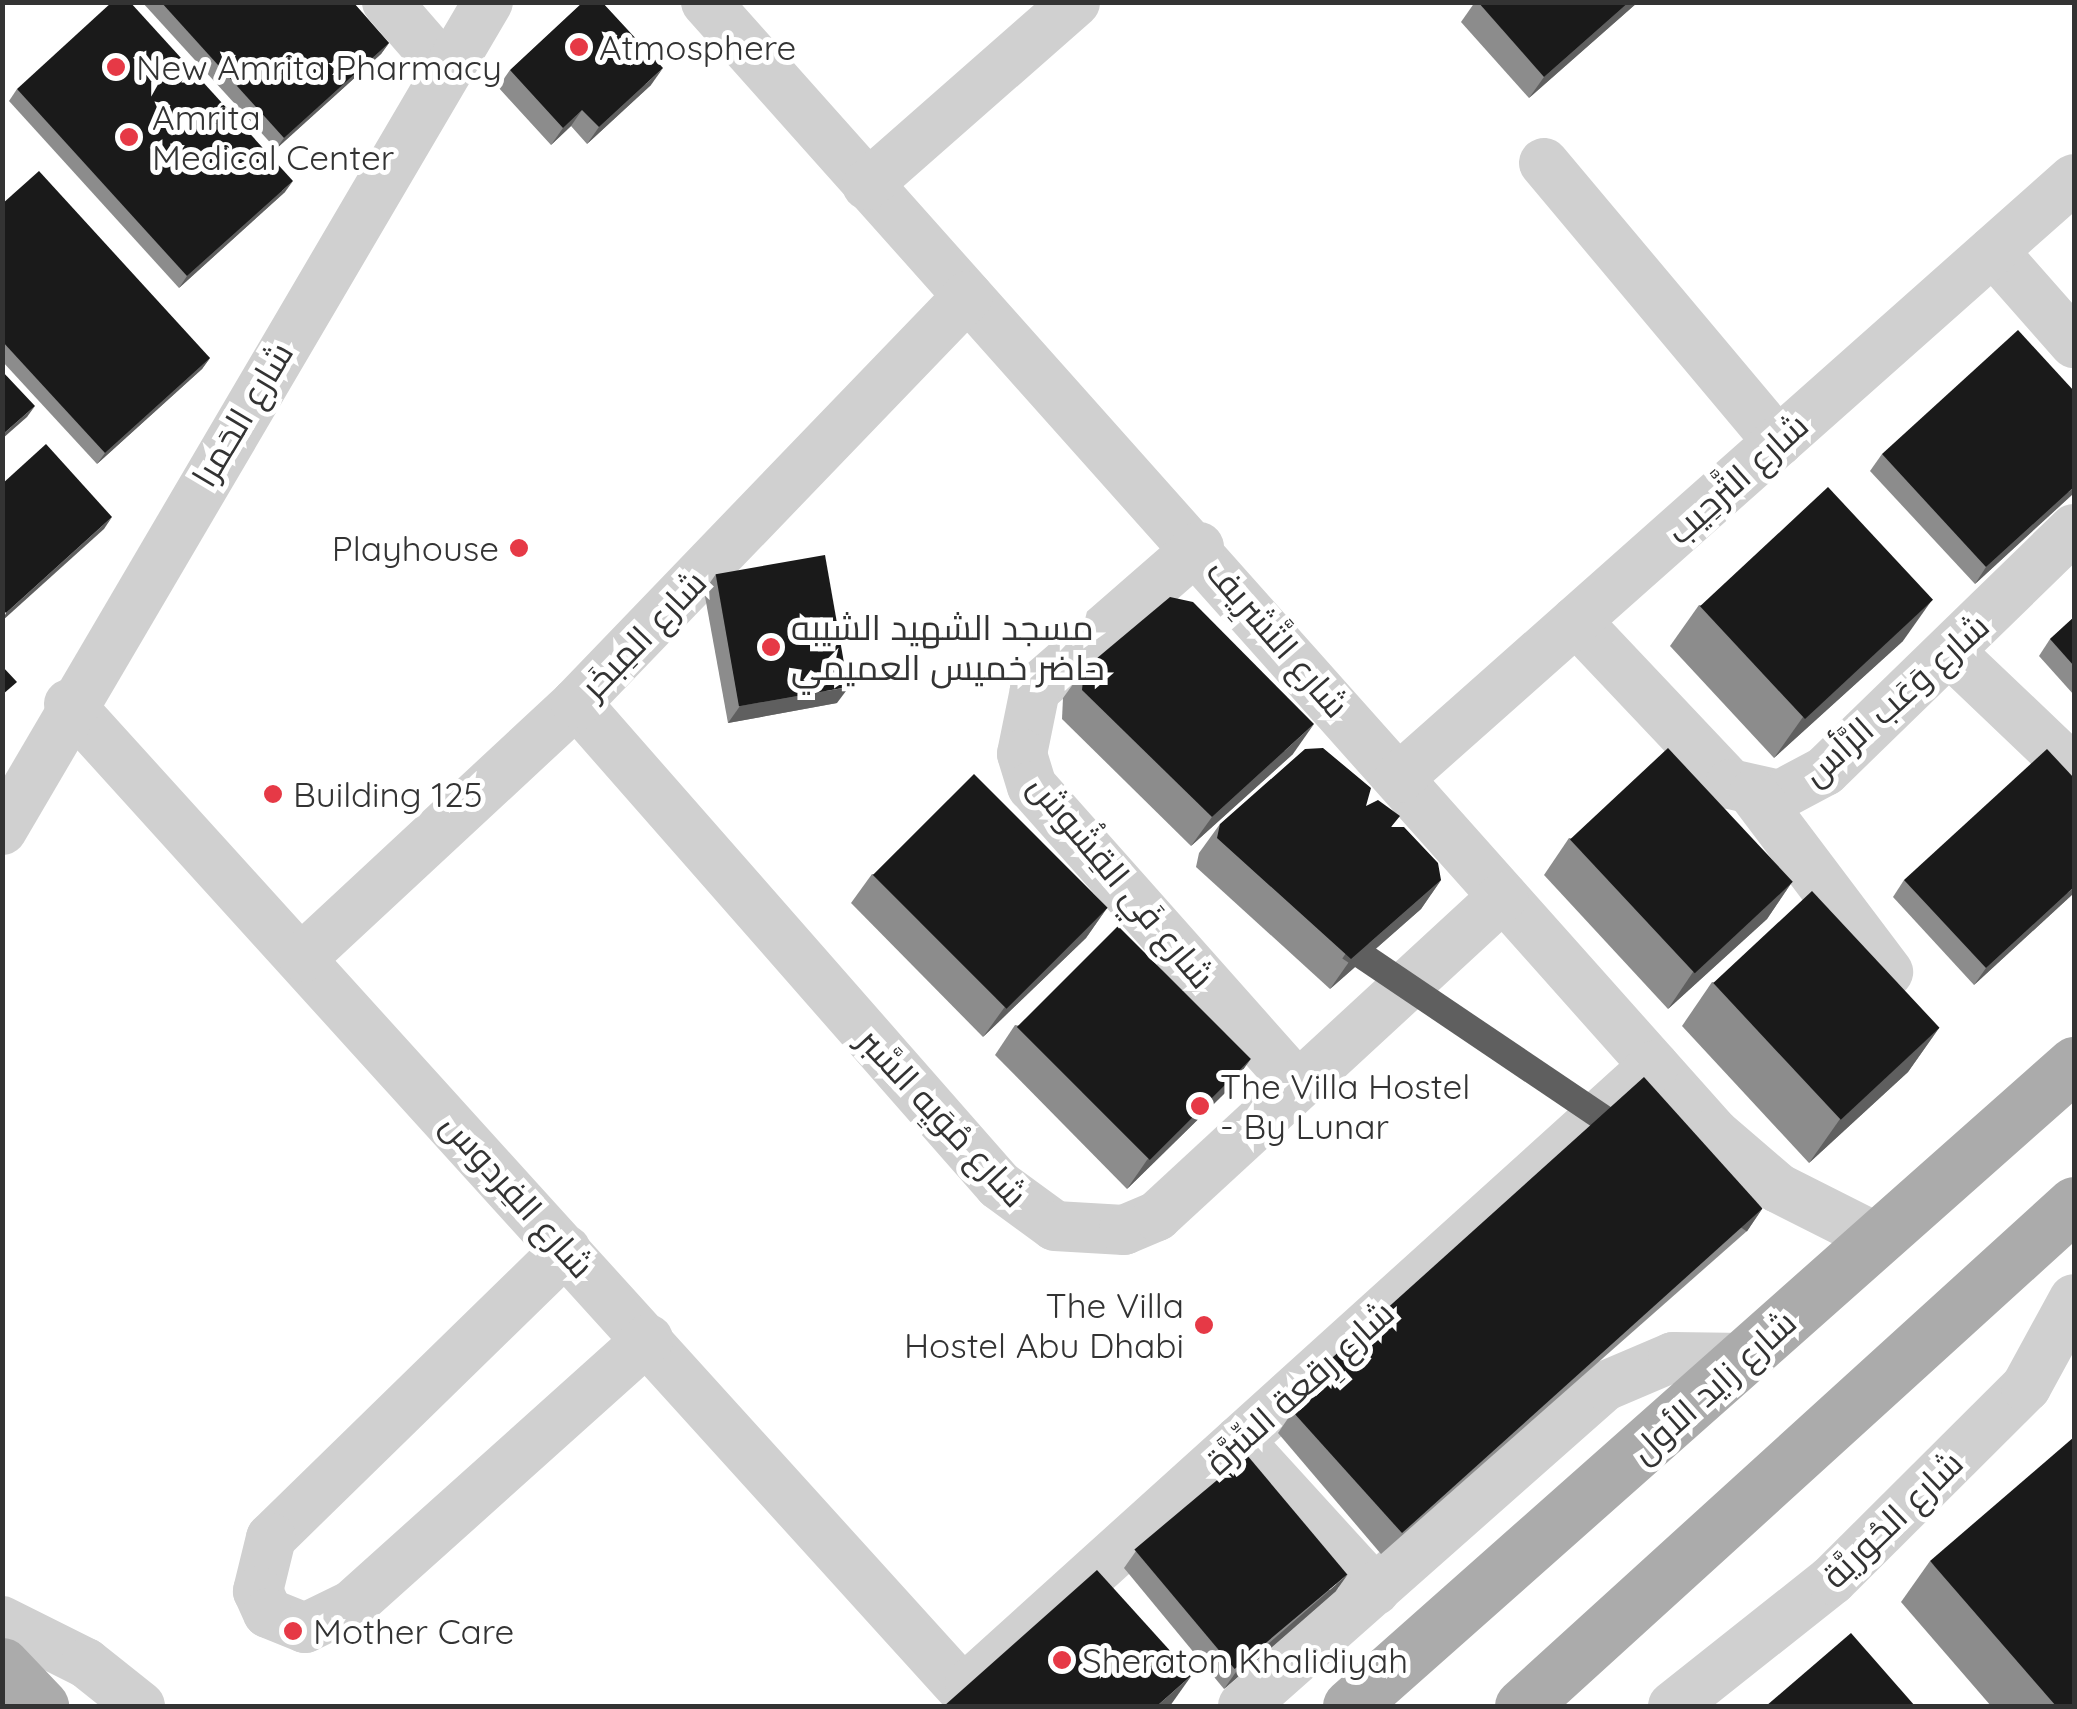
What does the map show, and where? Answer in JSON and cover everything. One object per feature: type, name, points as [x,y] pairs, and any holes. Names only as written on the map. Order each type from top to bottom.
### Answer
[{"type":"main road","name":"شارع زايد الأول","points":[[1350,1706],[2074,1064]]},
{"type":"main road","points":[[1522,1706],[2074,1204]]},
{"type":"main road","points":[[2,1665],[41,1706]]},
{"type":"street","points":[[387,2],[447,71]]},
{"type":"street","name":"شارع الحَمرا","points":[[2,830],[68,704],[488,2]]},
{"type":"street","name":"شارع التَّشرِيف","points":[[706,2],[1198,547],[1503,898],[1754,1172],[1877,1238]]},
{"type":"street","points":[[867,184],[1075,2]]},
{"type":"street","points":[[1544,162],[1778,442]]},
{"type":"street","name":"شارع التَّرحِيب","points":[[1399,778],[2074,179]]},
{"type":"street","points":[[1992,252],[2065,314]]},
{"type":"street","name":"شارع المِبخَر","points":[[303,957],[576,703],[968,296]]},
{"type":"street","name":"شارع وَعَب الرَّأس","points":[[1576,621],[1711,766],[1754,794],[1805,788],[1951,653],[2074,528]]},
{"type":"street","name":"شارع فَي القِشُوش","points":[[1198,547],[1035,690],[1022,754],[1032,786],[1297,1084]]},
{"type":"street","points":[[1951,653],[2074,770]]},
{"type":"street","name":"شارع مُوَيِه السَّبر","points":[[576,703],[998,1185],[1055,1226],[1124,1230],[1157,1216],[1503,898]]},
{"type":"street","name":"شارع الفِردوس","points":[[68,704],[648,1339],[953,1698]]},
{"type":"street","points":[[1754,794],[1888,972]]},
{"type":"street","name":"شارع رِقعة السِّرَّة","points":[[953,1698],[1654,1066]]},
{"type":"street","points":[[566,1250],[270,1538],[258,1592],[268,1613],[305,1628],[352,1605],[648,1339]]},
{"type":"street","name":"شارع الحُوريَّة","points":[[1673,1706],[1832,1580],[2026,1387],[2074,1299]]},
{"type":"street","points":[[1243,1706],[1605,1386],[1672,1357],[1746,1358]]},
{"type":"street","points":[[2026,1387],[2074,1373]]},
{"type":"street","points":[[1239,1441],[1376,1590]]},
{"type":"street","points":[[2,1621],[86,1663],[140,1706]]},
{"type":"building","points":[[112,2],[130,2],[293,181],[187,276],[17,89]]},
{"type":"building","points":[[161,2],[353,2],[389,43],[284,138]]},
{"type":"building","name":"Atmosphere","points":[[583,2],[602,2],[663,68],[599,127],[582,110],[563,128],[510,70]]},
{"type":"building","points":[[1478,2],[1629,2],[1544,77]]},
{"type":"building","points":[[39,171],[210,358],[105,453],[2,341],[2,204]]},
{"type":"building","points":[[2018,330],[2074,391],[2074,487],[1986,567],[1882,454]]},
{"type":"building","points":[[2,371],[35,406],[2,435]]},
{"type":"building","points":[[46,444],[112,517],[6,613],[2,609],[2,484]]},
{"type":"building","points":[[1828,487],[1933,600],[1805,719],[1700,606]]},
{"type":"building","name":"مسجد الشهيد الشيبه حاضر خميس العميمي","points":[[825,555],[848,687],[739,706],[716,574]]},
{"type":"building","points":[[1170,597],[1193,602],[1314,724],[1212,817],[1082,690],[1084,669]]},
{"type":"building","points":[[2074,617],[2074,666],[2050,639]]},
{"type":"building","points":[[2,666],[17,682],[2,695]]},
{"type":"building","points":[[1323,748],[1371,788],[1366,806],[1378,800],[1400,816],[1391,827],[1404,827],[1438,863],[1441,880],[1351,959],[1217,838],[1220,824],[1305,749]]},
{"type":"building","points":[[1668,748],[1793,882],[1695,973],[1570,839]]},
{"type":"building","points":[[2047,749],[2074,778],[2074,887],[1986,968],[1904,880]]},
{"type":"building","points":[[974,774],[1108,908],[1007,1009],[873,875]]},
{"type":"building","points":[[1812,891],[1940,1028],[1841,1120],[1713,983]]},
{"type":"building","points":[[1118,926],[1251,1059],[1150,1160],[1017,1027]]},
{"type":"building","points":[[1644,1077],[1762,1209],[1402,1533],[1284,1402]]},
{"type":"building","points":[[2074,1437],[2074,1706],[2056,1706],[1930,1561]]},
{"type":"building","points":[[1247,1455],[1347,1575],[1235,1669],[1134,1549]]},
{"type":"building","points":[[1097,1570],[1192,1675],[1157,1706],[944,1706]]},
{"type":"building","points":[[1851,1633],[1915,1706],[1766,1706]]},
{"type":"place","name":"Atmosphere","points":[[579,47]]},
{"type":"place","name":"New Amrita Pharmacy","points":[[116,67]]},
{"type":"place","name":"Amrita Medical Center","points":[[129,137]]},
{"type":"place","name":"Playhouse","points":[[519,548]]},
{"type":"place","name":"مسجد الشهيد الشيبه حاضر خميس العميمي","points":[[771,647]]},
{"type":"place","name":"Building 125","points":[[273,794]]},
{"type":"place","name":"The Villa Hostel - By Lunar","points":[[1200,1106]]},
{"type":"place","name":"The Villa Hostel Abu Dhabi","points":[[1204,1325]]},
{"type":"place","name":"Mother Care","points":[[293,1631]]},
{"type":"place","name":"Sheraton Khalidiyah","points":[[1062,1660]]}]
